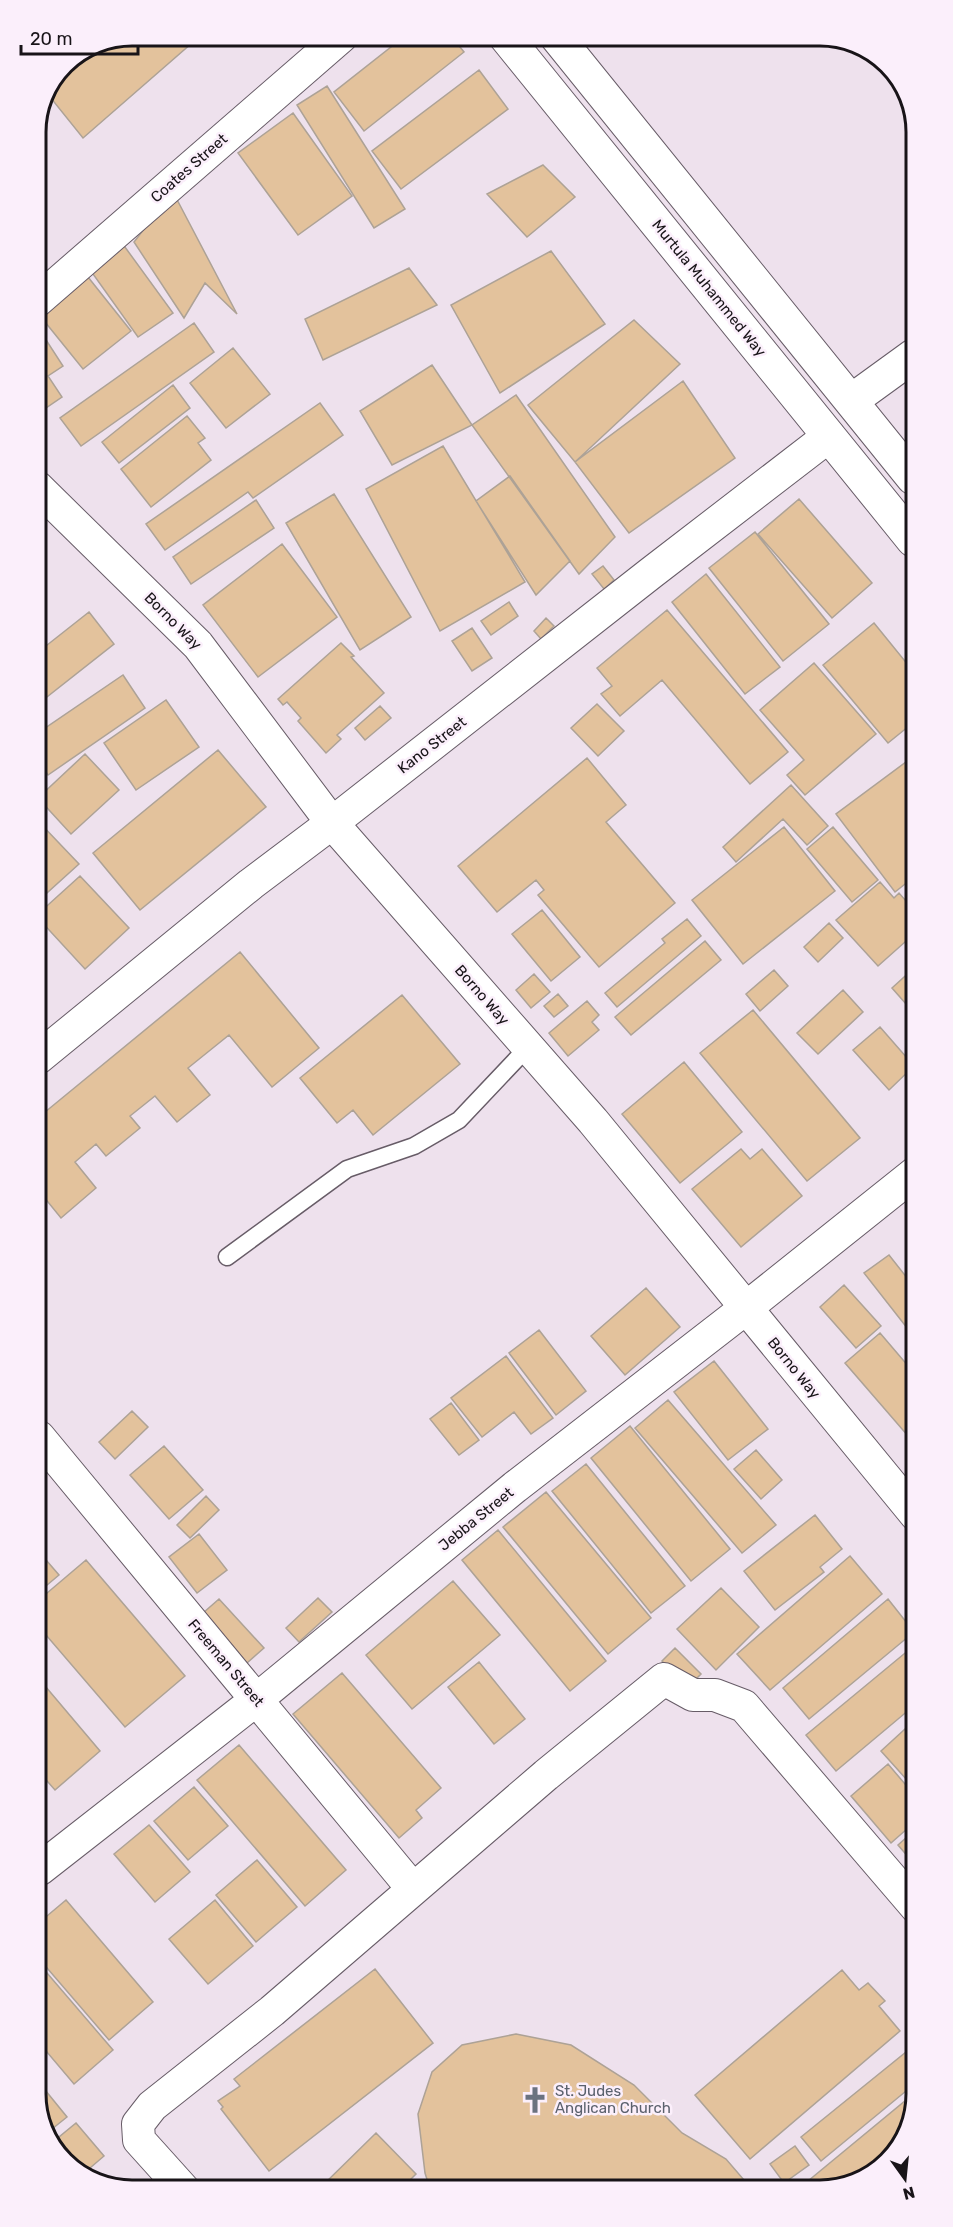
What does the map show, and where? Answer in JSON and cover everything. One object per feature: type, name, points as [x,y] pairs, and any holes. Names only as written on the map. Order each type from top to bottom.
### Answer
[{"type":"main road","name":"Murtula Muhammed Way","points":[[514,47],[906,531]]},
{"type":"main road","points":[[565,47],[906,469]]},
{"type":"main road","points":[[852,402],[906,361]]},
{"type":"street","name":"Coates Street","points":[[47,292],[330,46]]},
{"type":"street","name":"Kano Street","points":[[47,1052],[251,884],[333,823],[641,580],[829,436]]},
{"type":"street","name":"Borno Way","points":[[47,497],[198,645],[333,823],[593,1121],[906,1503]]},
{"type":"street","name":"Jebba Street","points":[[46,1864],[256,1700],[515,1487],[906,1180]]},
{"type":"street","name":"Freeman Street","points":[[46,1446],[413,1889]]},
{"type":"street","points":[[175,2180],[139,2140],[138,2124],[152,2106],[272,2011],[546,1775],[664,1679],[693,1695],[715,1695],[744,1706],[906,1896]]},
{"type":"lane","points":[[227,1257],[347,1169],[414,1146],[459,1120],[528,1047]]},
{"type":"building","points":[[188,46],[83,138],[53,100],[64,80],[76,68],[89,58],[116,48]]},
{"type":"building","points":[[392,46],[460,46],[464,52],[364,131],[334,92]]},
{"type":"building","points":[[479,70],[508,109],[401,189],[372,151]]},
{"type":"building","points":[[327,86],[405,209],[374,228],[297,105]]},
{"type":"building","points":[[293,113],[352,196],[298,235],[238,153]]},
{"type":"building","points":[[543,165],[575,197],[527,237],[487,194]]},
{"type":"building","points":[[173,192],[237,314],[205,283],[184,318],[134,242]]},
{"type":"building","points":[[122,243],[173,313],[138,337],[88,267]]},
{"type":"building","points":[[551,251],[605,324],[500,393],[451,305]]},
{"type":"building","points":[[409,268],[437,305],[323,360],[305,319]]},
{"type":"building","points":[[84,272],[131,331],[83,369],[47,324],[47,304]]},
{"type":"building","points":[[634,320],[680,364],[575,462],[528,405]]},
{"type":"building","points":[[194,323],[214,352],[81,446],[60,418]]},
{"type":"building","points":[[47,341],[63,366],[48,376],[62,397],[47,407]]},
{"type":"building","points":[[233,348],[270,394],[226,428],[190,383]]},
{"type":"building","points":[[432,365],[472,425],[392,465],[360,411]]},
{"type":"building","points":[[683,381],[735,458],[629,533],[575,462]]},
{"type":"building","points":[[173,385],[190,408],[119,463],[102,442]]},
{"type":"building","points":[[516,395],[615,537],[579,574],[472,425]]},
{"type":"building","points":[[320,403],[343,435],[253,498],[248,492],[165,550],[146,524]]},
{"type":"building","points":[[187,416],[205,438],[198,443],[211,460],[151,507],[121,469]]},
{"type":"building","points":[[443,446],[525,582],[440,631],[366,489]]},
{"type":"building","points":[[510,476],[570,561],[536,595],[476,501]]},
{"type":"building","points":[[334,494],[411,617],[360,650],[286,523]]},
{"type":"building","points":[[799,499],[872,583],[832,618],[758,534]]},
{"type":"building","points":[[256,500],[274,528],[191,584],[173,557]]},
{"type":"building","points":[[755,532],[829,624],[783,661],[709,568]]},
{"type":"building","points":[[282,544],[337,617],[258,677],[203,605]]},
{"type":"building","points":[[603,566],[614,580],[604,589],[592,574]]},
{"type":"building","points":[[706,574],[780,667],[745,694],[672,602]]},
{"type":"building","points":[[509,602],[518,616],[491,635],[481,621]]},
{"type":"building","points":[[667,610],[788,752],[750,784],[662,680],[620,716],[601,694],[612,686],[597,668]]},
{"type":"building","points":[[89,612],[114,644],[47,697],[47,645]]},
{"type":"building","points":[[546,618],[554,626],[541,639],[534,631]]},
{"type":"building","points":[[874,623],[906,662],[906,728],[888,743],[823,665]]},
{"type":"building","points":[[472,628],[492,658],[472,671],[452,641]]},
{"type":"building","points":[[341,643],[384,693],[337,735],[341,739],[326,753],[298,721],[301,718],[287,702],[283,705],[278,699]]},
{"type":"building","points":[[814,663],[876,734],[805,795],[787,775],[804,760],[760,710]]},
{"type":"building","points":[[123,675],[145,708],[48,775],[47,727]]},
{"type":"building","points":[[166,700],[199,747],[136,790],[104,743]]},
{"type":"building","points":[[597,704],[624,731],[598,756],[571,728]]},
{"type":"building","points":[[380,706],[391,718],[365,740],[355,728]]},
{"type":"building","points":[[218,750],[266,807],[140,910],[93,853]]},
{"type":"building","points":[[85,754],[119,790],[71,834],[47,807],[47,790]]},
{"type":"building","points":[[587,758],[626,805],[606,822],[675,903],[599,967],[538,895],[544,890],[536,880],[497,912],[458,866]]},
{"type":"building","points":[[906,762],[906,883],[895,892],[836,814]]},
{"type":"building","points":[[791,785],[828,826],[807,845],[783,819],[736,862],[723,847]]},
{"type":"building","points":[[784,827],[835,891],[743,964],[692,900]]},
{"type":"building","points":[[833,827],[878,880],[852,902],[807,849]]},
{"type":"building","points":[[47,830],[79,864],[47,893]]},
{"type":"building","points":[[80,876],[129,928],[85,969],[47,927],[47,906]]},
{"type":"building","points":[[880,882],[894,898],[899,893],[906,901],[906,941],[878,966],[836,920]]},
{"type":"building","points":[[542,910],[580,957],[551,981],[512,934]]},
{"type":"building","points":[[687,919],[701,936],[617,1007],[605,993],[665,943],[662,939]]},
{"type":"building","points":[[829,923],[843,938],[818,962],[804,947]]},
{"type":"building","points":[[705,941],[721,960],[631,1035],[615,1017]]},
{"type":"building","points":[[240,952],[319,1048],[272,1087],[229,1035],[188,1068],[210,1095],[177,1122],[155,1096],[130,1116],[140,1128],[106,1156],[96,1144],[75,1162],[96,1188],[61,1218],[46,1200],[46,1111]]},
{"type":"building","points":[[774,970],[788,986],[760,1011],[746,994]]},
{"type":"building","points":[[534,974],[550,992],[531,1008],[516,990]]},
{"type":"building","points":[[906,975],[906,1004],[892,988]]},
{"type":"building","points":[[843,990],[863,1012],[818,1054],[797,1033]]},
{"type":"building","points":[[558,994],[568,1006],[554,1017],[544,1006]]},
{"type":"building","points":[[402,995],[460,1064],[373,1135],[353,1110],[337,1123],[300,1078]]},
{"type":"building","points":[[587,1001],[599,1015],[592,1022],[599,1030],[568,1056],[549,1033]]},
{"type":"building","points":[[753,1010],[860,1138],[807,1181],[700,1053]]},
{"type":"building","points":[[880,1027],[906,1057],[906,1074],[889,1090],[853,1050]]},
{"type":"building","points":[[684,1062],[742,1132],[680,1183],[622,1114]]},
{"type":"building","points":[[741,1149],[750,1159],[762,1149],[802,1196],[741,1247],[692,1189]]},
{"type":"building","points":[[889,1255],[906,1277],[906,1327],[864,1273]]},
{"type":"building","points":[[844,1285],[881,1326],[856,1348],[820,1307]]},
{"type":"building","points":[[646,1288],[680,1327],[625,1375],[591,1336]]},
{"type":"building","points":[[539,1330],[586,1391],[556,1415],[509,1353]]},
{"type":"building","points":[[880,1333],[906,1363],[906,1434],[845,1363]]},
{"type":"building","points":[[506,1356],[553,1418],[531,1434],[514,1412],[482,1437],[451,1398]]},
{"type":"building","points":[[714,1361],[768,1429],[728,1460],[674,1392]]},
{"type":"building","points":[[668,1400],[776,1525],[742,1553],[635,1428]]},
{"type":"building","points":[[451,1403],[479,1440],[459,1455],[430,1419]]},
{"type":"building","points":[[132,1411],[148,1427],[115,1459],[99,1442]]},
{"type":"building","points":[[630,1426],[730,1549],[691,1581],[591,1458]]},
{"type":"building","points":[[164,1446],[203,1490],[169,1519],[130,1475]]},
{"type":"building","points":[[756,1450],[782,1480],[761,1499],[734,1469]]},
{"type":"building","points":[[586,1464],[685,1586],[651,1613],[552,1491]]},
{"type":"building","points":[[546,1492],[651,1618],[608,1654],[503,1527]]},
{"type":"building","points":[[206,1496],[219,1510],[190,1538],[177,1525]]},
{"type":"building","points":[[815,1515],[842,1549],[820,1567],[824,1572],[775,1610],[744,1571]]},
{"type":"building","points":[[498,1530],[606,1661],[570,1691],[462,1560]]},
{"type":"building","points":[[199,1534],[227,1570],[197,1593],[169,1557]]},
{"type":"building","points":[[850,1556],[882,1594],[770,1690],[737,1654]]},
{"type":"building","points":[[46,1560],[59,1575],[46,1586]]},
{"type":"building","points":[[86,1560],[185,1676],[125,1727],[46,1635],[46,1594]]},
{"type":"building","points":[[453,1581],[500,1635],[412,1709],[366,1655]]},
{"type":"building","points":[[721,1588],[759,1627],[716,1670],[677,1629]]},
{"type":"building","points":[[318,1598],[332,1612],[299,1642],[286,1628]]},
{"type":"building","points":[[219,1599],[264,1648],[247,1663],[203,1613]]},
{"type":"building","points":[[888,1599],[906,1622],[906,1639],[809,1719],[783,1688]]},
{"type":"building","points":[[675,1648],[701,1674],[688,1687],[662,1661]]},
{"type":"building","points":[[906,1652],[906,1712],[836,1771],[806,1735]]},
{"type":"building","points":[[479,1662],[525,1719],[494,1744],[448,1687]]},
{"type":"building","points":[[342,1673],[441,1788],[416,1810],[422,1818],[399,1838],[293,1714]]},
{"type":"building","points":[[46,1687],[100,1751],[55,1790],[46,1780]]},
{"type":"building","points":[[906,1728],[906,1779],[881,1751]]},
{"type":"building","points":[[239,1745],[346,1870],[305,1906],[197,1780]]},
{"type":"building","points":[[888,1764],[906,1785],[906,1830],[891,1843],[851,1796]]},
{"type":"building","points":[[194,1787],[228,1826],[188,1860],[154,1821]]},
{"type":"building","points":[[149,1825],[190,1872],[155,1902],[114,1854]]},
{"type":"building","points":[[906,1838],[906,1854],[898,1845]]},
{"type":"building","points":[[257,1860],[297,1907],[256,1942],[216,1895]]},
{"type":"building","points":[[66,1900],[153,2002],[109,2040],[46,1967],[46,1917]]},
{"type":"building","points":[[215,1900],[253,1946],[208,1984],[169,1939]]},
{"type":"building","points":[[375,1969],[433,2043],[269,2171],[221,2109],[223,2107],[218,2101],[240,2086],[234,2079]]},
{"type":"building","points":[[842,1970],[859,1990],[868,1983],[885,2001],[879,2006],[900,2031],[750,2159],[695,2095]]},
{"type":"building","points":[[46,1972],[113,2050],[74,2084],[46,2051]]},
{"type":"building","name":"St. Judes Anglican Church","points":[[516,2034],[571,2045],[634,2085],[682,2133],[726,2159],[744,2180],[427,2180],[418,2114],[432,2072],[462,2045]]},
{"type":"building","points":[[906,2052],[906,2091],[821,2161],[801,2137]]},
{"type":"building","points":[[46,2091],[67,2117],[54,2128],[48,2111]]},
{"type":"building","points":[[906,2100],[898,2133],[887,2149],[875,2149],[875,2160],[859,2172],[837,2179],[809,2180]]},
{"type":"building","points":[[76,2123],[104,2156],[89,2169],[80,2163],[58,2138]]},
{"type":"building","points":[[376,2133],[416,2174],[410,2180],[328,2180]]},
{"type":"building","points":[[795,2146],[809,2165],[788,2180],[782,2180],[770,2164]]},
{"type":"place","name":"St. Judes Anglican Church","points":[[535,2100]]}]
